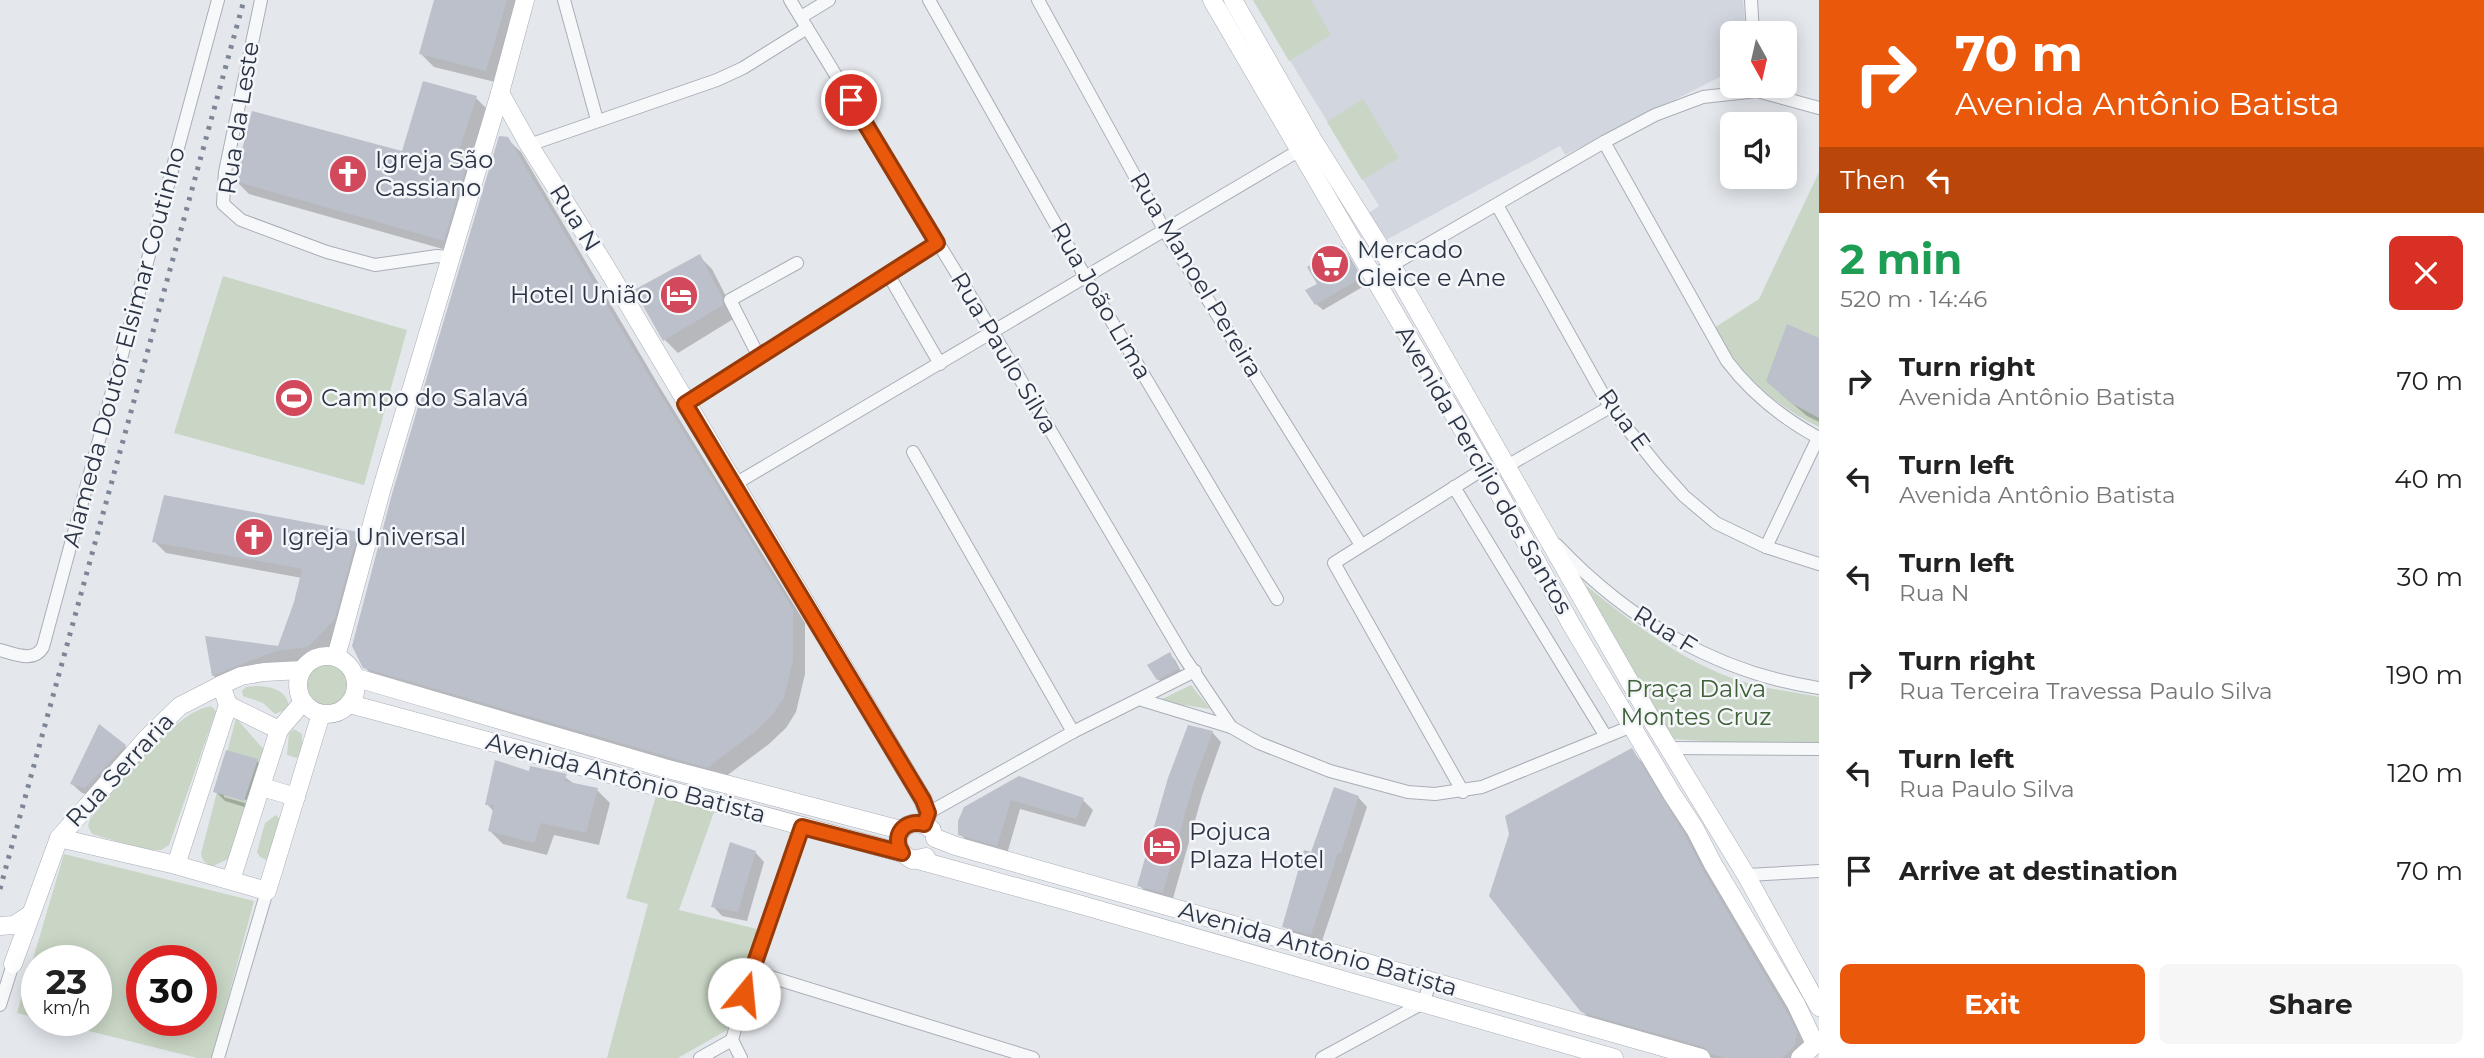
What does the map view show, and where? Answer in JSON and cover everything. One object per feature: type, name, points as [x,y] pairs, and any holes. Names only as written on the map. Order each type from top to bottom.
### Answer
[{"type":"street","name":"Alameda Doutor Elsimar Coutinho","points":[[0,650],[32,657],[43,647],[218,0]]},
{"type":"street","name":"Rua da Leste","points":[[261,0],[225,172],[223,204],[240,220],[327,252],[375,265],[437,256],[452,257]]},
{"type":"street","points":[[336,657],[381,491],[488,136],[525,0]]},
{"type":"street","points":[[564,0],[597,120]]},
{"type":"street","name":"Rua Paulo Silva","points":[[790,0],[993,333],[1184,657],[1231,727]]},
{"type":"street","points":[[488,136],[503,127],[513,128],[525,139],[597,120],[717,80],[743,68],[804,23],[829,0]]},
{"type":"street","name":"Rua João Lima","points":[[929,0],[1086,278],[1277,599]]},
{"type":"street","name":"Rua Manoel Pereira","points":[[1038,0],[1165,231],[1361,545]]},
{"type":"street","points":[[1751,0],[1752,21]]},
{"type":"street","name":"Avenida Percílio dos Santos","points":[[1224,2],[1306,146],[1373,276],[1522,533],[1571,624],[1695,829],[1817,1042]]},
{"type":"street","name":"Rua N","points":[[500,93],[525,139],[606,267],[685,404],[923,800],[926,818]]},
{"type":"street","points":[[1373,276],[1655,115],[1703,97],[1720,94]]},
{"type":"street","points":[[1790,98],[1819,107]]},
{"type":"street","points":[[1604,142],[1727,361],[1743,382],[1768,406],[1818,438],[1766,547]]},
{"type":"street","points":[[735,484],[1306,146]]},
{"type":"street","name":"Avenida Percílio dos Santos","points":[[1306,146],[1392,267],[1538,525],[1817,999]]},
{"type":"street","name":"Rua E","points":[[1497,205],[1611,407],[1684,496],[1716,523],[1766,547],[1819,564]]},
{"type":"street","points":[[685,404],[937,243]]},
{"type":"street","points":[[759,357],[730,300],[797,263]]},
{"type":"street","points":[[888,274],[940,365]]},
{"type":"street","points":[[1507,466],[1611,407]]},
{"type":"street","points":[[913,453],[1073,732]]},
{"type":"street","points":[[1463,792],[1334,563],[1485,468]]},
{"type":"street","points":[[1454,487],[1605,735]]},
{"type":"street","points":[[1522,533],[1538,525]]},
{"type":"street","name":"Rua F","points":[[1538,525],[1582,570],[1674,639],[1712,659],[1758,674],[1819,688]]},
{"type":"street","points":[[317,657],[336,657],[345,661],[356,678],[357,687],[350,704],[337,713],[321,714],[303,702],[298,686],[302,670],[317,657]]},
{"type":"street","name":"Rua Serraria","points":[[59,838],[147,738],[180,706],[242,676],[302,670]]},
{"type":"street","points":[[901,830],[897,842],[910,857],[924,859],[933,851],[935,838],[926,818],[1073,732],[1142,700],[1195,671]]},
{"type":"street","name":"Avenida Antônio Batista","points":[[356,678],[722,785],[901,830],[926,818]]},
{"type":"street","points":[[176,865],[228,705],[221,685]]},
{"type":"street","name":"Rua Paulo Silva","points":[[1142,700],[1231,727],[1293,758],[1408,792],[1435,794],[1463,792],[1482,787],[1632,726]]},
{"type":"street","points":[[231,880],[279,730],[303,702]]},
{"type":"street","name":"Avenida Antônio Batista","points":[[350,704],[1091,907],[1614,1058]]},
{"type":"street","points":[[228,705],[279,730]]},
{"type":"street","points":[[218,1058],[321,714]]},
{"type":"street","points":[[1646,750],[1667,744],[1819,749]]},
{"type":"street","points":[[1672,794],[1692,783]]},
{"type":"street","points":[[717,803],[722,785]]},
{"type":"street","points":[[262,787],[296,797]]},
{"type":"street","points":[[741,1058],[732,1040],[751,971],[802,827]]},
{"type":"street","points":[[0,1005],[59,838],[176,865],[267,891]]},
{"type":"street","name":"Avenida Antônio Batista","points":[[935,838],[1700,1058]]},
{"type":"street","points":[[1713,864],[1732,852]]},
{"type":"street","points":[[1746,875],[1819,872]]},
{"type":"street","points":[[0,926],[14,925],[31,914]]},
{"type":"street","points":[[0,948],[13,964]]},
{"type":"street","points":[[751,971],[1033,1058]]},
{"type":"street","points":[[1322,1058],[1423,1003],[1431,981]]},
{"type":"street","points":[[1796,1004],[1817,999]]},
{"type":"street","points":[[700,1058],[732,1040]]},
{"type":"street","points":[[1800,1058],[1817,1042]]},
{"type":"shaded area","points":[[1253,0],[1743,0],[1745,21],[1720,21],[1720,77],[1565,155],[1560,146],[1386,240],[1369,213],[1379,206]]},
{"type":"green space","points":[[1253,0],[1311,0],[1331,35],[1289,61]]},
{"type":"green space","points":[[1363,99],[1399,158],[1362,180],[1327,122]]},
{"type":"green space","points":[[1819,172],[1819,427],[1772,398],[1759,386],[1734,359],[1714,328],[1759,299]]},
{"type":"green space","points":[[223,276],[407,330],[364,485],[174,433]]},
{"type":"green space","name":"Praça Dalva Montes Cruz","points":[[1578,579],[1650,634],[1708,668],[1751,684],[1819,697],[1819,742],[1673,739]]},
{"type":"green space","points":[[327,663],[342,669],[348,684],[342,699],[327,705],[312,699],[306,684],[312,669]]},
{"type":"green space","points":[[1191,685],[1210,709],[1158,701]]},
{"type":"green space","points":[[246,687],[278,690],[286,697],[289,708],[275,714],[263,703],[243,696],[242,691]]},
{"type":"green space","points":[[211,706],[216,711],[169,845],[161,850],[146,850],[92,834],[88,826],[90,819],[129,772],[180,722],[196,711]]},
{"type":"green space","points":[[236,718],[265,751],[264,760],[228,859],[211,867],[201,854]]},
{"type":"green space","points":[[294,729],[302,734],[302,751],[297,758],[287,755],[289,733]]},
{"type":"green space","points":[[656,796],[714,812],[679,910],[757,929],[727,1030],[678,1058],[607,1058],[648,904],[626,898]]},
{"type":"green space","points":[[276,815],[281,821],[269,861],[260,857],[257,852],[265,823]]},
{"type":"green space","points":[[64,854],[254,901],[212,1058],[197,1058],[109,1036],[112,1036],[112,945],[37,945]]},
{"type":"building","points":[[434,0],[507,0],[486,71],[419,54]]},
{"type":"building","name":"Igreja São Cassiano","points":[[423,81],[477,96],[454,165],[466,167],[444,241],[234,181],[252,111],[402,151]]},
{"type":"building","points":[[499,136],[508,137],[646,371],[793,609],[793,660],[784,698],[756,731],[707,768],[363,668],[352,646],[392,494]]},
{"type":"building","points":[[1342,246],[1361,278],[1315,305],[1305,290],[1317,284],[1307,267]]},
{"type":"building","name":"Hotel União","points":[[700,254],[722,297],[723,305],[663,341],[634,290]]},
{"type":"building","points":[[1787,324],[1819,338],[1819,418],[1791,403],[1766,381]]},
{"type":"building","name":"Igreja Universal","points":[[164,495],[358,532],[335,619],[308,647],[276,651],[212,676],[205,636],[278,646],[294,602],[302,569],[152,542]]},
{"type":"building","points":[[1170,652],[1178,669],[1157,680],[1147,665]]},
{"type":"building","points":[[99,724],[126,745],[85,788],[70,784]]},
{"type":"building","points":[[1188,725],[1213,731],[1193,785],[1163,893],[1137,886],[1168,778]]},
{"type":"building","points":[[1632,748],[1685,835],[1797,1032],[1795,1045],[1782,1058],[1725,1058],[1711,1054],[1704,1047],[1581,1012],[1489,896],[1509,834],[1505,816]]},
{"type":"building","points":[[226,750],[258,759],[244,801],[213,792]]},
{"type":"building","points":[[495,760],[529,771],[530,766],[567,774],[564,781],[598,788],[586,833],[541,823],[534,843],[488,831],[494,805],[485,805]]},
{"type":"building","points":[[1019,776],[1084,798],[1076,819],[1011,800],[997,846],[958,835],[958,821],[964,807]]},
{"type":"building","points":[[1334,787],[1359,796],[1311,935],[1282,927],[1304,850],[1311,852]]},
{"type":"building","points":[[730,842],[756,851],[738,912],[711,907]]},
{"type":"railway","points":[[0,889],[244,0]]},
{"type":"place","name":"Igreja São Cassiano","points":[[348,174]]},
{"type":"place","name":"Mercado Gleice e Ane","points":[[1330,264]]},
{"type":"place","name":"Hotel União","points":[[679,295]]},
{"type":"place","name":"Campo do Salavá","points":[[294,398]]},
{"type":"place","name":"Igreja Universal","points":[[254,537]]},
{"type":"place","name":"Pojuca Plaza Hotel","points":[[1162,846]]},
{"type":"route","points":[[744,994],[802,827],[902,853],[897,842],[901,830],[911,823],[924,824],[928,813],[869,709],[685,404],[937,243],[851,100]]}]
